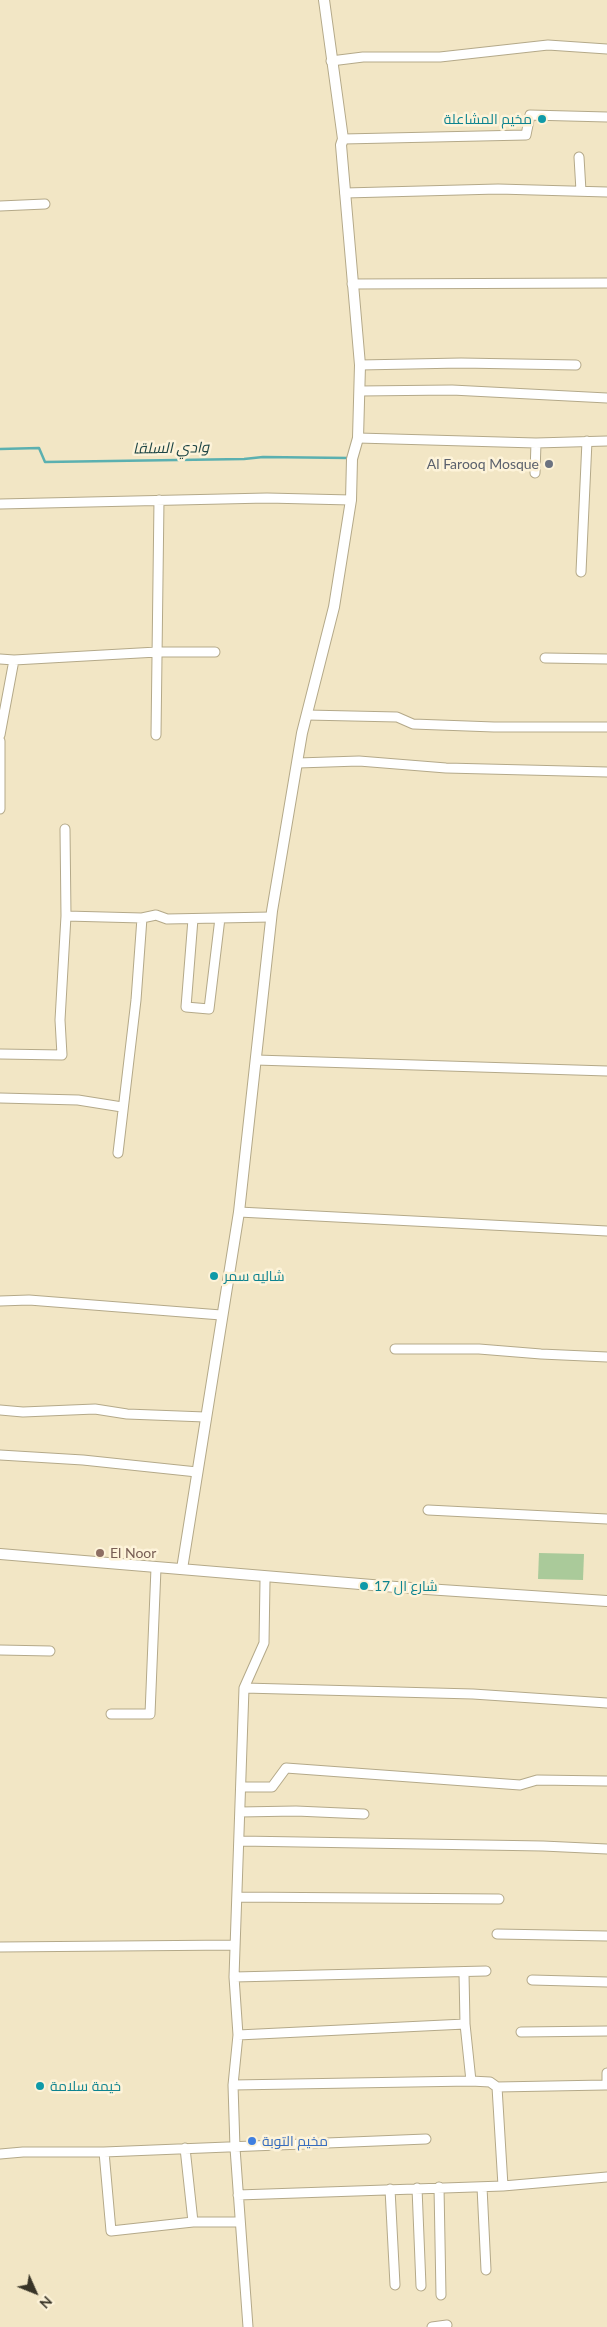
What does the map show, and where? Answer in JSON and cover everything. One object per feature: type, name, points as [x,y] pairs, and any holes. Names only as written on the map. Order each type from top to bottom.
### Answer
[{"type":"street","points":[[182,1569],[220,1315],[238,1212],[271,918],[302,733],[334,606],[351,500],[352,458],[358,438],[360,365],[341,145],[343,139],[330,61],[324,0]]},
{"type":"street","points":[[330,61],[363,57],[440,57],[548,45],[607,49]]},
{"type":"street","points":[[343,139],[526,135],[530,114],[607,117]]},
{"type":"street","points":[[579,157],[581,191]]},
{"type":"street","points":[[345,193],[498,188],[607,192]]},
{"type":"street","points":[[0,206],[45,204]]},
{"type":"street","points":[[352,284],[607,283]]},
{"type":"street","points":[[360,365],[461,363],[576,365]]},
{"type":"street","points":[[360,391],[452,390],[607,398]]},
{"type":"street","points":[[358,438],[536,443],[607,441]]},
{"type":"street","points":[[581,572],[587,442]]},
{"type":"street","points":[[535,473],[536,443]]},
{"type":"street","points":[[0,504],[159,500],[351,500]]},
{"type":"street","points":[[156,735],[159,500]]},
{"type":"street","points":[[0,659],[14,660],[157,652],[215,652]]},
{"type":"street","points":[[546,658],[607,659]]},
{"type":"street","points":[[0,735],[14,660]]},
{"type":"street","points":[[307,715],[396,717],[413,724],[607,727]]},
{"type":"street","points":[[0,741],[0,809]]},
{"type":"street","points":[[298,763],[360,761],[446,768],[607,772]]},
{"type":"street","points":[[0,1054],[62,1055],[61,984],[66,916],[65,829]]},
{"type":"street","points":[[66,916],[142,918],[156,915],[167,919],[271,918]]},
{"type":"street","points":[[118,1154],[136,1000],[142,918]]},
{"type":"street","points":[[193,919],[186,1007],[209,1008],[220,918]]},
{"type":"street","points":[[256,1060],[607,1071]]},
{"type":"street","points":[[0,1098],[78,1100],[122,1107]]},
{"type":"street","points":[[238,1212],[607,1231]]},
{"type":"street","points":[[0,1301],[29,1300],[220,1315]]},
{"type":"street","points":[[395,1349],[479,1349],[607,1357]]},
{"type":"street","points":[[0,1410],[23,1412],[95,1409],[127,1414],[205,1417]]},
{"type":"street","points":[[0,1456],[84,1460],[197,1472]]},
{"type":"street","points":[[428,1510],[607,1519]]},
{"type":"street","points":[[0,1554],[396,1587],[607,1601]]},
{"type":"street","points":[[111,1714],[150,1714],[156,1568]]},
{"type":"street","points":[[248,2327],[235,2148],[233,2085],[238,2035],[234,1977],[244,1688],[264,1643],[265,1581]]},
{"type":"street","points":[[0,1650],[50,1652]]},
{"type":"street","points":[[244,1688],[473,1694],[607,1703]]},
{"type":"street","points":[[241,1787],[272,1787],[286,1768],[520,1785],[537,1780],[606,1781]]},
{"type":"street","points":[[240,1812],[296,1811],[364,1814]]},
{"type":"street","points":[[240,1841],[542,1846],[607,1849]]},
{"type":"street","points":[[237,1897],[499,1899]]},
{"type":"street","points":[[496,1934],[607,1936]]},
{"type":"street","points":[[0,1946],[235,1945]]},
{"type":"street","points":[[234,1977],[486,1971]]},
{"type":"street","points":[[464,1973],[465,2024],[471,2081]]},
{"type":"street","points":[[532,1980],[607,1982]]},
{"type":"street","points":[[238,2035],[465,2024]]},
{"type":"street","points":[[521,2032],[607,2031]]},
{"type":"street","points":[[233,2085],[471,2081],[490,2082],[497,2087],[606,2085],[607,2072]]},
{"type":"street","points":[[497,2087],[503,2186]]},
{"type":"street","points":[[0,2154],[235,2148],[426,2139]]},
{"type":"street","points":[[185,2148],[193,2222]]},
{"type":"street","points":[[104,2152],[112,2230],[193,2222],[239,2222]]},
{"type":"street","points":[[238,2195],[503,2186],[607,2177]]},
{"type":"street","points":[[439,2187],[440,2295]]},
{"type":"street","points":[[482,2187],[486,2270]]},
{"type":"street","points":[[417,2188],[421,2286]]},
{"type":"street","points":[[390,2189],[394,2285]]},
{"type":"street","points":[[432,2327],[447,2325]]},
{"type":"green space","points":[[539,1553],[584,1554],[583,1580],[538,1579]]},
{"type":"waterway","name":"وادي السلقا","points":[[0,449],[39,448],[45,462],[244,459],[263,457],[349,458]]},
{"type":"place","name":"مخيم المشاعلة","points":[[542,119]]},
{"type":"place","name":"Al Farooq Mosque","points":[[549,464]]},
{"type":"place","name":"شاليه سمر","points":[[214,1276]]},
{"type":"place","name":"El Noor","points":[[100,1553]]},
{"type":"place","name":"شارع ال 17","points":[[364,1586]]},
{"type":"place","name":"خيمة سلامة","points":[[40,2086]]},
{"type":"place","name":"مخيم التوبة","points":[[252,2141]]}]
